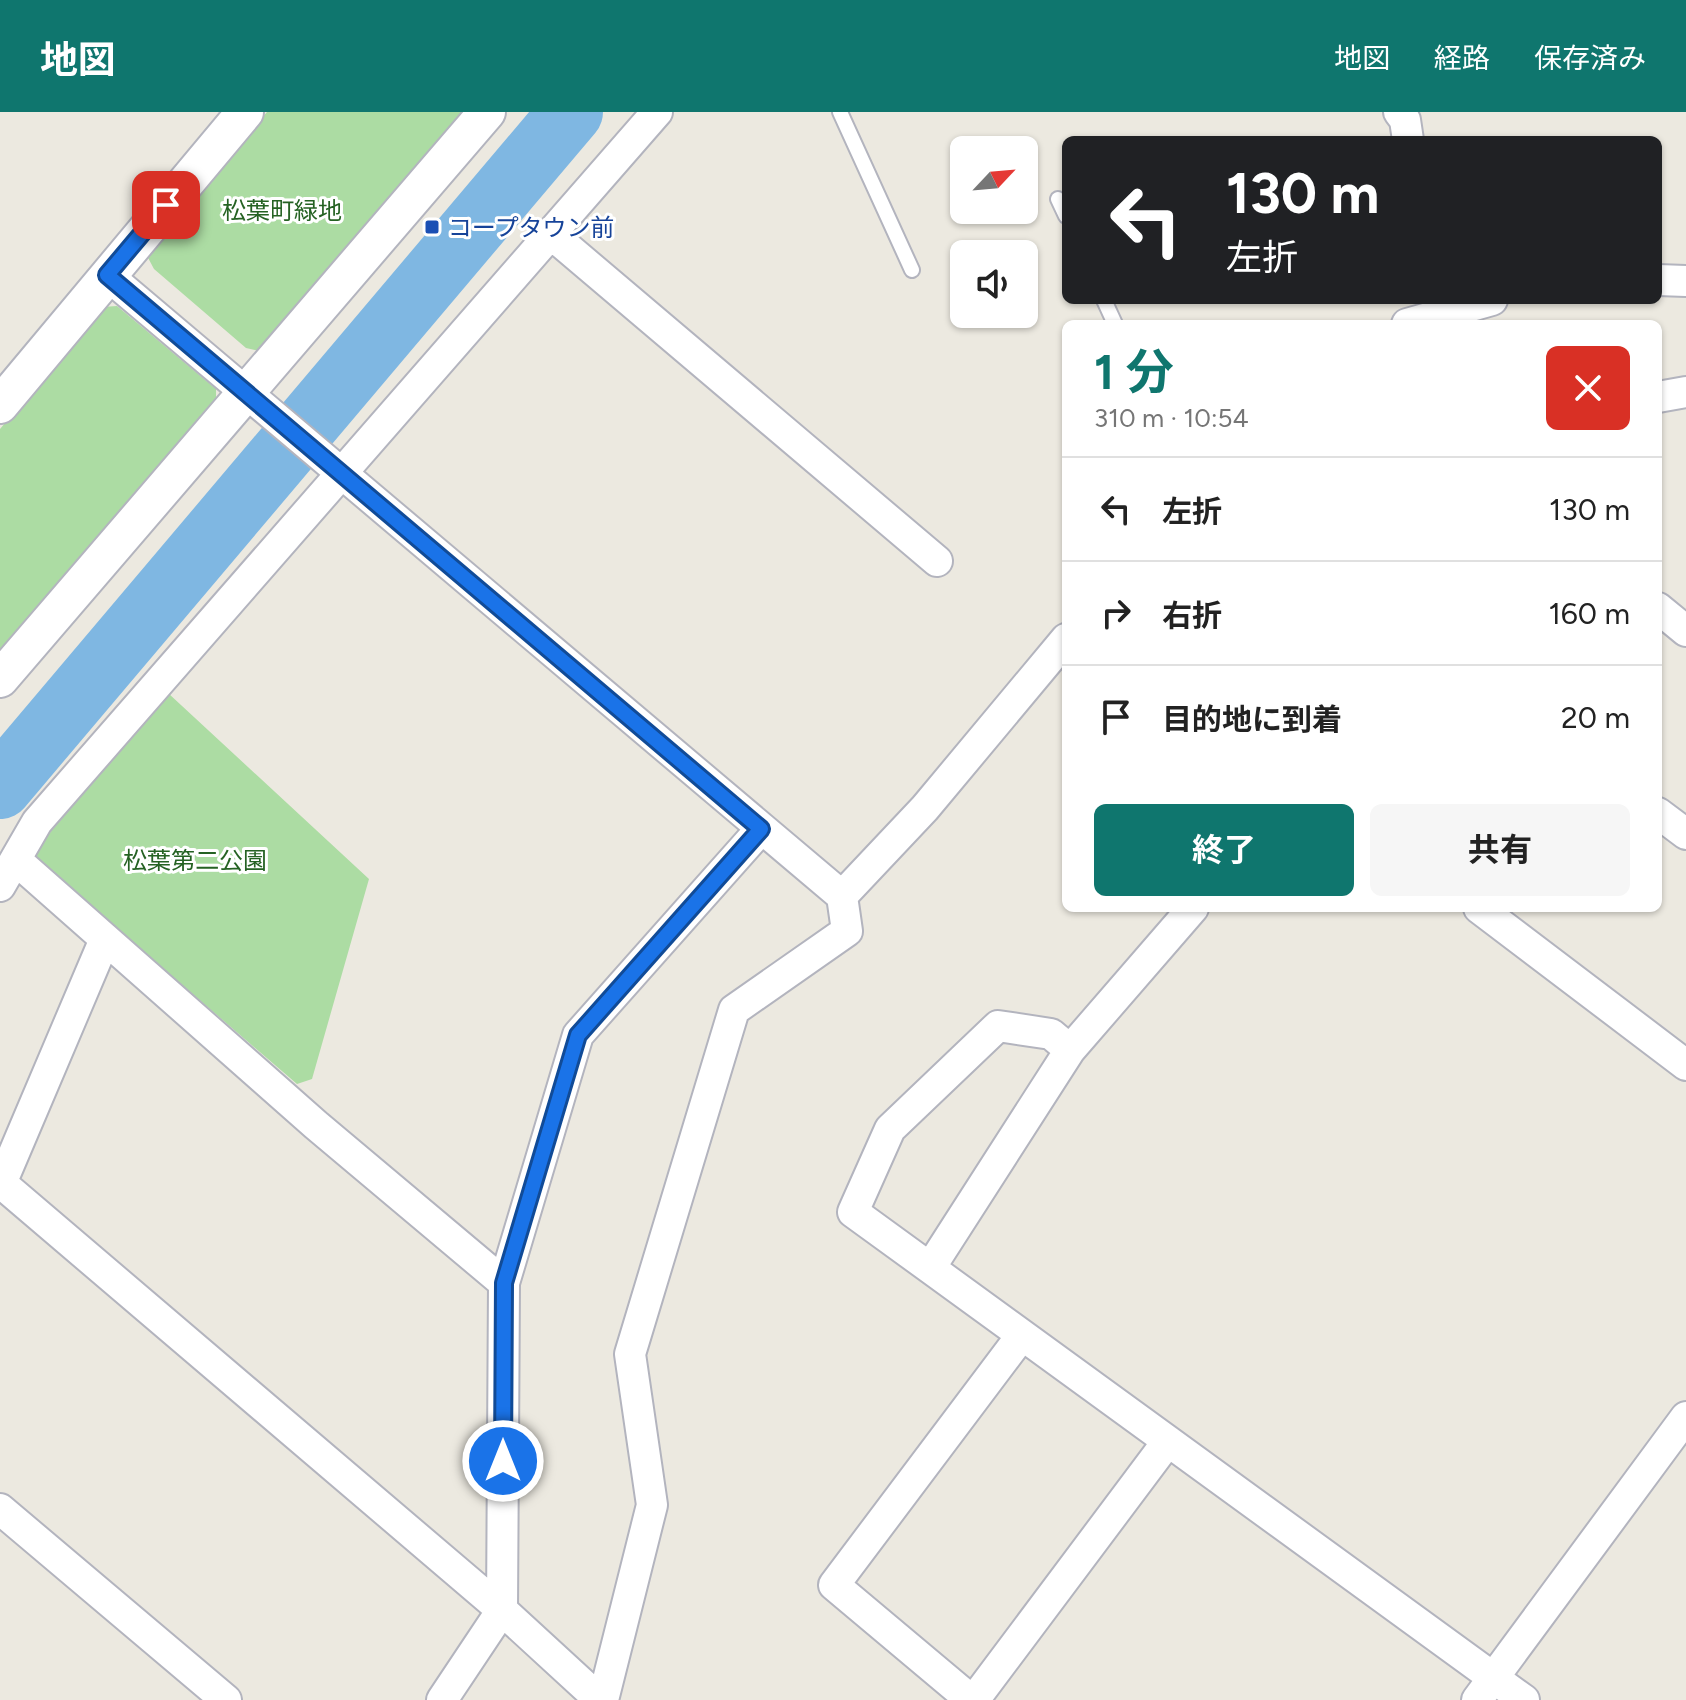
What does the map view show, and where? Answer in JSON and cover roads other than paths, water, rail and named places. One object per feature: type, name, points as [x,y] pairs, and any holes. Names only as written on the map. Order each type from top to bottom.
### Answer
[{"type":"street","points":[[0,405],[245,112]]},
{"type":"street","points":[[0,679],[487,112]]},
{"type":"street","points":[[0,886],[37,822],[332,468],[550,233],[657,112]]},
{"type":"street","points":[[1399,112],[1405,120],[1407,136]]},
{"type":"street","points":[[550,233],[937,561]]},
{"type":"street","points":[[105,939],[1,1185],[502,1610],[601,1700],[652,1505],[630,1354],[734,1010],[847,931],[842,896],[107,275]]},
{"type":"street","points":[[1662,280],[1686,281]]},
{"type":"street","points":[[1422,313],[1470,304]]},
{"type":"street","points":[[1662,396],[1686,392]]},
{"type":"street","points":[[1662,611],[1686,631]]},
{"type":"street","points":[[842,896],[925,808],[1062,644]]},
{"type":"street","points":[[1662,816],[1686,834]]},
{"type":"street","points":[[442,1700],[502,1610],[504,1283],[578,1035],[761,829]]},
{"type":"street","points":[[17,861],[316,1125],[504,1283]]},
{"type":"street","points":[[930,1268],[1070,1050],[1190,912]]},
{"type":"street","points":[[1484,912],[1686,1065]]},
{"type":"street","points":[[1070,1050],[1051,1034],[998,1026],[890,1129],[853,1212],[1168,1441],[1486,1689],[1524,1700]]},
{"type":"street","points":[[1022,1335],[834,1585],[972,1700],[1168,1441]]},
{"type":"street","points":[[1486,1689],[1686,1417]]},
{"type":"street","points":[[0,1509],[226,1700]]},
{"type":"lane","points":[[840,112],[912,270]]},
{"type":"lane","points":[[1058,199],[1062,208]]},
{"type":"waterway","points":[[0,787],[571,112]]},
{"type":"place","name":"コープタウン前","points":[[432,227]]},
{"type":"park label","name":"松葉町緑地","points":[[282,210]]},
{"type":"park label","name":"松葉第二公園","points":[[195,860]]}]
